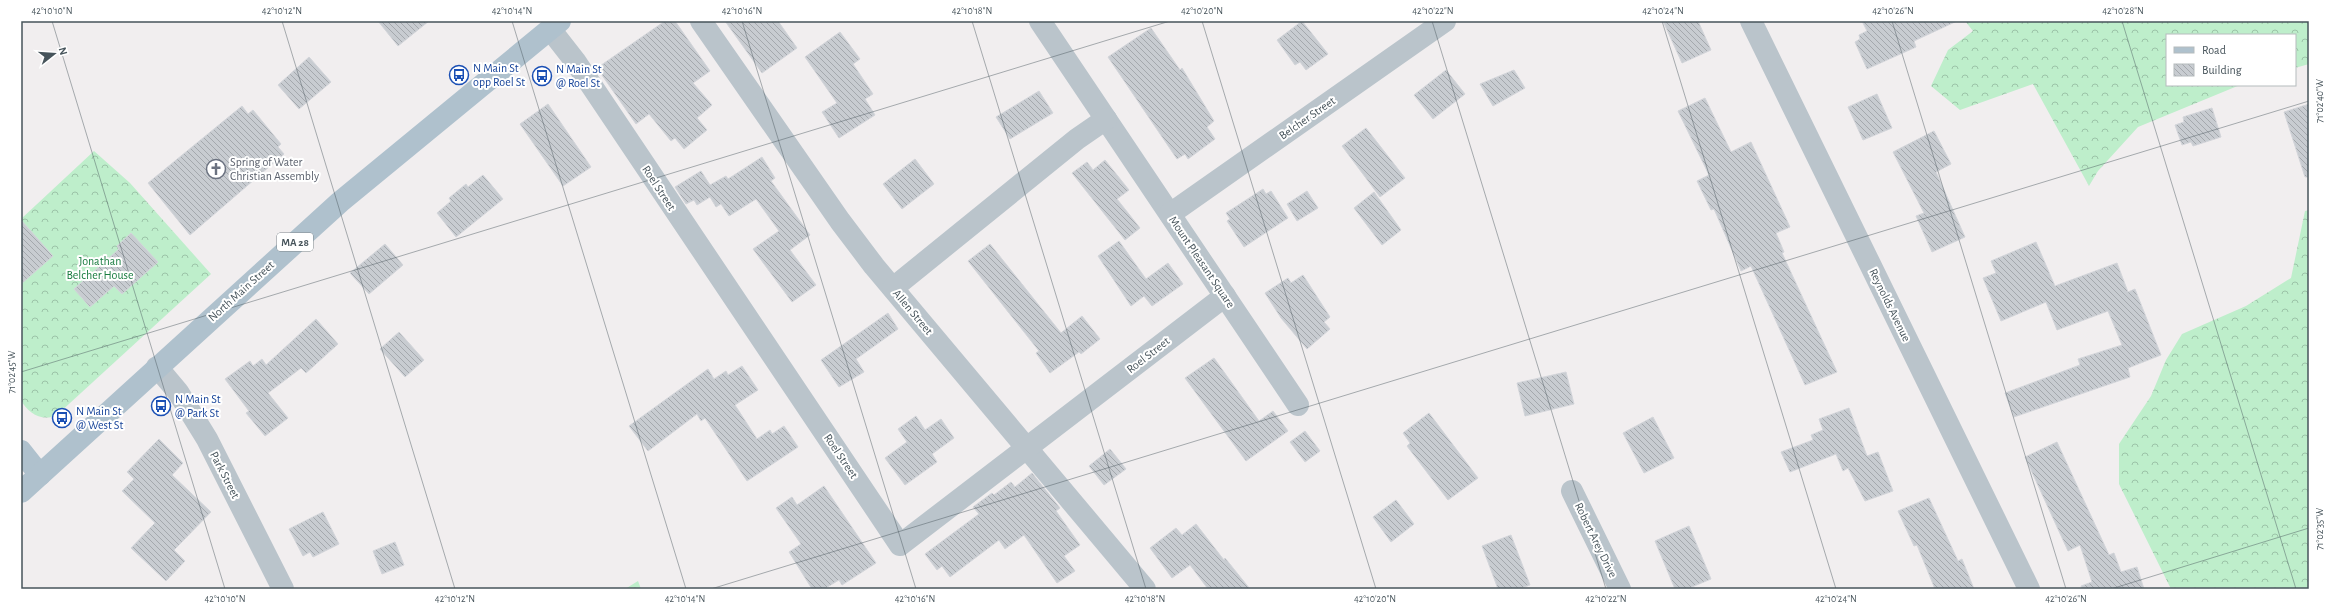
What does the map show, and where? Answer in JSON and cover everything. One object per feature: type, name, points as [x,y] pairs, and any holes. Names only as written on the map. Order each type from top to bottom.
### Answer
[{"type":"main road","name":"North Main Street","points":[[21,492],[157,367],[354,191],[555,25]]},
{"type":"main road","points":[[21,451],[40,475]]},
{"type":"street","name":"Allen Street","points":[[701,21],[840,221],[893,288],[1028,447],[1145,589]]},
{"type":"street","name":"Mount Pleasant Square","points":[[1040,21],[1298,405]]},
{"type":"street","name":"Belcher Street","points":[[1170,214],[1445,21]]},
{"type":"street","name":"Reynolds Avenue","points":[[1751,21],[2029,589]]},
{"type":"street","name":"Roel Street","points":[[555,25],[582,72],[682,223],[737,300],[900,545],[1225,296]]},
{"type":"street","points":[[893,288],[1077,140],[1106,119]]},
{"type":"street","name":"Park Street","points":[[157,367],[178,392],[206,438],[283,589]]},
{"type":"street","name":"Robert Arey Drive","points":[[1572,492],[1620,589]]},
{"type":"green space","points":[[1965,21],[2309,21],[2309,64],[2296,68],[2296,34],[2166,34],[2166,86],[2238,86],[2138,127],[2098,171],[2089,186],[2033,84],[1960,110],[1931,86],[1948,50],[1973,31]]},
{"type":"green space","name":"Jonathan Belcher House","points":[[94,151],[130,183],[211,274],[58,414],[47,418],[37,416],[32,413],[21,400],[21,219]]},
{"type":"green space","points":[[2309,210],[2309,589],[2171,589],[2119,484],[2119,444],[2151,396],[2166,360],[2182,334],[2246,306],[2291,278],[2305,211]]},
{"type":"green space","points":[[638,581],[641,589],[625,589]]},
{"type":"building","points":[[378,21],[429,21],[398,46]]},
{"type":"building","points":[[665,21],[675,21],[710,71],[693,83],[712,105],[697,118],[707,130],[684,149],[675,138],[671,141],[649,114],[636,124],[597,68]]},
{"type":"building","points":[[725,21],[778,21],[797,48],[762,73]]},
{"type":"building","points":[[1302,21],[1328,54],[1306,70],[1300,62],[1295,65],[1277,40]]},
{"type":"building","points":[[1663,21],[1698,21],[1711,50],[1682,63]]},
{"type":"building","points":[[1862,21],[1957,21],[1914,41],[1916,47],[1867,69],[1855,42],[1860,39],[1859,35],[1867,31]]},
{"type":"building","points":[[1151,28],[1180,70],[1182,68],[1214,121],[1207,127],[1215,139],[1188,159],[1185,154],[1177,159],[1108,57]]},
{"type":"building","points":[[840,32],[860,59],[853,64],[873,94],[865,99],[875,115],[839,138],[822,112],[837,103],[805,57]]},
{"type":"building","points":[[309,57],[331,82],[299,109],[278,85]]},
{"type":"building","points":[[1446,70],[1465,94],[1433,119],[1414,95]]},
{"type":"building","points":[[1514,70],[1525,88],[1493,106],[1480,84]]},
{"type":"building","points":[[1039,91],[1053,113],[1010,139],[996,117]]},
{"type":"building","points":[[1877,94],[1892,128],[1863,140],[1848,107]]},
{"type":"building","points":[[1705,98],[1731,152],[1751,142],[1790,227],[1776,233],[1784,252],[1782,253],[1837,372],[1805,385],[1751,266],[1741,271],[1714,209],[1711,210],[1697,181],[1709,175],[1678,111]]},
{"type":"building","points":[[548,104],[591,167],[563,186],[520,124]]},
{"type":"building","points":[[2309,104],[2309,177],[2305,177],[2284,112]]},
{"type":"building","name":"Spring of Water Christian Assembly","points":[[242,106],[248,114],[253,110],[281,144],[278,147],[284,154],[190,235],[148,183]]},
{"type":"building","points":[[2212,108],[2221,137],[2193,146],[2191,142],[2182,145],[2175,125],[2184,122],[2183,117]]},
{"type":"building","points":[[1366,128],[1405,178],[1380,197],[1342,146]]},
{"type":"building","points":[[1934,131],[1951,164],[1936,172],[1965,237],[1932,252],[1916,216],[1924,213],[1893,152]]},
{"type":"building","points":[[762,157],[775,178],[771,181],[810,235],[790,250],[816,285],[792,302],[753,249],[779,231],[756,199],[729,216],[721,204],[716,207],[710,197],[697,205],[694,200],[686,204],[675,187],[701,171],[710,185],[726,176],[728,179]]},
{"type":"building","points":[[915,159],[934,184],[902,209],[883,184]]},
{"type":"building","points":[[1105,160],[1129,190],[1117,199],[1140,228],[1125,240],[1072,173],[1087,162],[1093,170]]},
{"type":"building","points":[[483,175],[503,199],[456,237],[437,213],[451,201],[449,198],[466,184],[468,187]]},
{"type":"building","points":[[1263,189],[1266,194],[1271,191],[1288,218],[1244,247],[1227,221],[1230,219],[1226,213]]},
{"type":"building","points":[[1307,191],[1318,208],[1297,221],[1287,204]]},
{"type":"building","points":[[1374,192],[1401,230],[1382,245],[1354,208]]},
{"type":"building","points":[[21,220],[53,256],[21,284]]},
{"type":"building","points":[[131,233],[158,262],[122,294],[114,286],[90,307],[74,289],[119,249],[117,246]]},
{"type":"building","points":[[1119,241],[1146,279],[1168,263],[1183,284],[1152,306],[1144,296],[1131,306],[1098,256]]},
{"type":"building","points":[[2036,242],[2055,286],[2117,263],[2128,292],[2135,289],[2161,355],[2128,368],[2130,377],[2014,417],[2005,393],[2080,365],[2078,359],[2122,345],[2108,311],[2057,330],[2046,302],[2001,321],[1983,278],[1996,273],[1991,261]]},
{"type":"building","points":[[385,244],[403,265],[369,294],[350,273]]},
{"type":"building","points":[[990,244],[1061,333],[1082,316],[1100,339],[1081,354],[1079,352],[1050,373],[1036,353],[1039,351],[968,261]]},
{"type":"building","points":[[1303,275],[1330,317],[1324,322],[1330,329],[1307,349],[1281,318],[1265,293],[1288,278],[1291,283]]},
{"type":"building","points":[[888,313],[898,329],[856,359],[864,372],[839,387],[821,360]]},
{"type":"building","points":[[316,319],[338,344],[306,373],[301,368],[268,393],[288,418],[265,436],[246,413],[249,411],[225,379],[250,361],[253,366],[262,359],[266,365]]},
{"type":"building","points":[[399,332],[424,360],[405,377],[380,349]]},
{"type":"building","points":[[1214,358],[1259,421],[1273,411],[1288,431],[1246,461],[1185,378]]},
{"type":"building","points":[[742,366],[758,390],[735,405],[757,439],[770,430],[772,434],[784,426],[798,447],[747,481],[705,418],[701,421],[697,414],[648,451],[629,426],[708,369],[714,379],[726,371],[728,375]]},
{"type":"building","points":[[1566,372],[1574,404],[1525,416],[1517,383]]},
{"type":"building","points":[[1849,408],[1867,456],[1878,452],[1893,491],[1865,501],[1848,468],[1843,471],[1836,454],[1790,472],[1781,452],[1813,440],[1811,435],[1823,430],[1819,419]]},
{"type":"building","points":[[1429,413],[1478,478],[1448,500],[1407,446],[1410,443],[1403,433]]},
{"type":"building","points":[[916,416],[925,430],[941,419],[954,438],[932,454],[937,462],[905,485],[885,458],[907,442],[898,429]]},
{"type":"building","points":[[1653,417],[1674,458],[1644,473],[1623,433]]},
{"type":"building","points":[[1305,431],[1320,451],[1305,462],[1290,442]]},
{"type":"building","points":[[159,439],[183,463],[172,475],[211,512],[174,550],[185,561],[166,581],[131,548],[155,523],[122,491],[134,479],[127,472]]},
{"type":"building","points":[[2057,442],[2109,555],[2114,553],[2121,572],[2137,567],[2144,589],[2082,589],[2081,586],[2092,582],[2080,545],[2068,551],[2025,457]]},
{"type":"building","points":[[1110,449],[1126,469],[1104,485],[1089,466]]},
{"type":"building","points":[[1032,473],[1060,508],[1056,511],[1080,545],[1064,556],[1075,571],[1057,583],[1024,535],[1005,549],[999,540],[950,577],[942,566],[937,570],[925,554],[979,514],[973,507],[992,493],[994,495],[1011,482],[1015,487]]},
{"type":"building","points":[[824,486],[876,563],[842,585],[839,580],[824,589],[812,589],[789,552],[801,544],[776,508],[792,497],[797,505]]},
{"type":"building","points":[[1929,498],[1958,561],[1962,559],[1974,589],[1935,589],[1917,545],[1914,546],[1898,511]]},
{"type":"building","points":[[1396,500],[1414,524],[1391,542],[1373,517]]},
{"type":"building","points":[[323,512],[339,544],[313,557],[310,552],[303,556],[289,529]]},
{"type":"building","points":[[1196,524],[1224,560],[1225,558],[1250,589],[1208,589],[1190,565],[1172,578],[1150,548],[1176,528],[1182,535]]},
{"type":"building","points":[[1689,526],[1711,579],[1687,589],[1675,589],[1655,541]]},
{"type":"building","points":[[1511,535],[1530,585],[1518,589],[1498,589],[1482,546]]},
{"type":"building","points":[[395,542],[404,565],[382,574],[373,551]]},
{"type":"place","name":"N Main St opp Roel St","points":[[459,75]]},
{"type":"place","name":"N Main St @ Roel St","points":[[542,76]]},
{"type":"place","name":"Spring of Water Christian Assembly","points":[[216,169]]},
{"type":"place","name":"N Main St @ Park St","points":[[161,406]]},
{"type":"place","name":"N Main St @ West St","points":[[62,418]]}]
